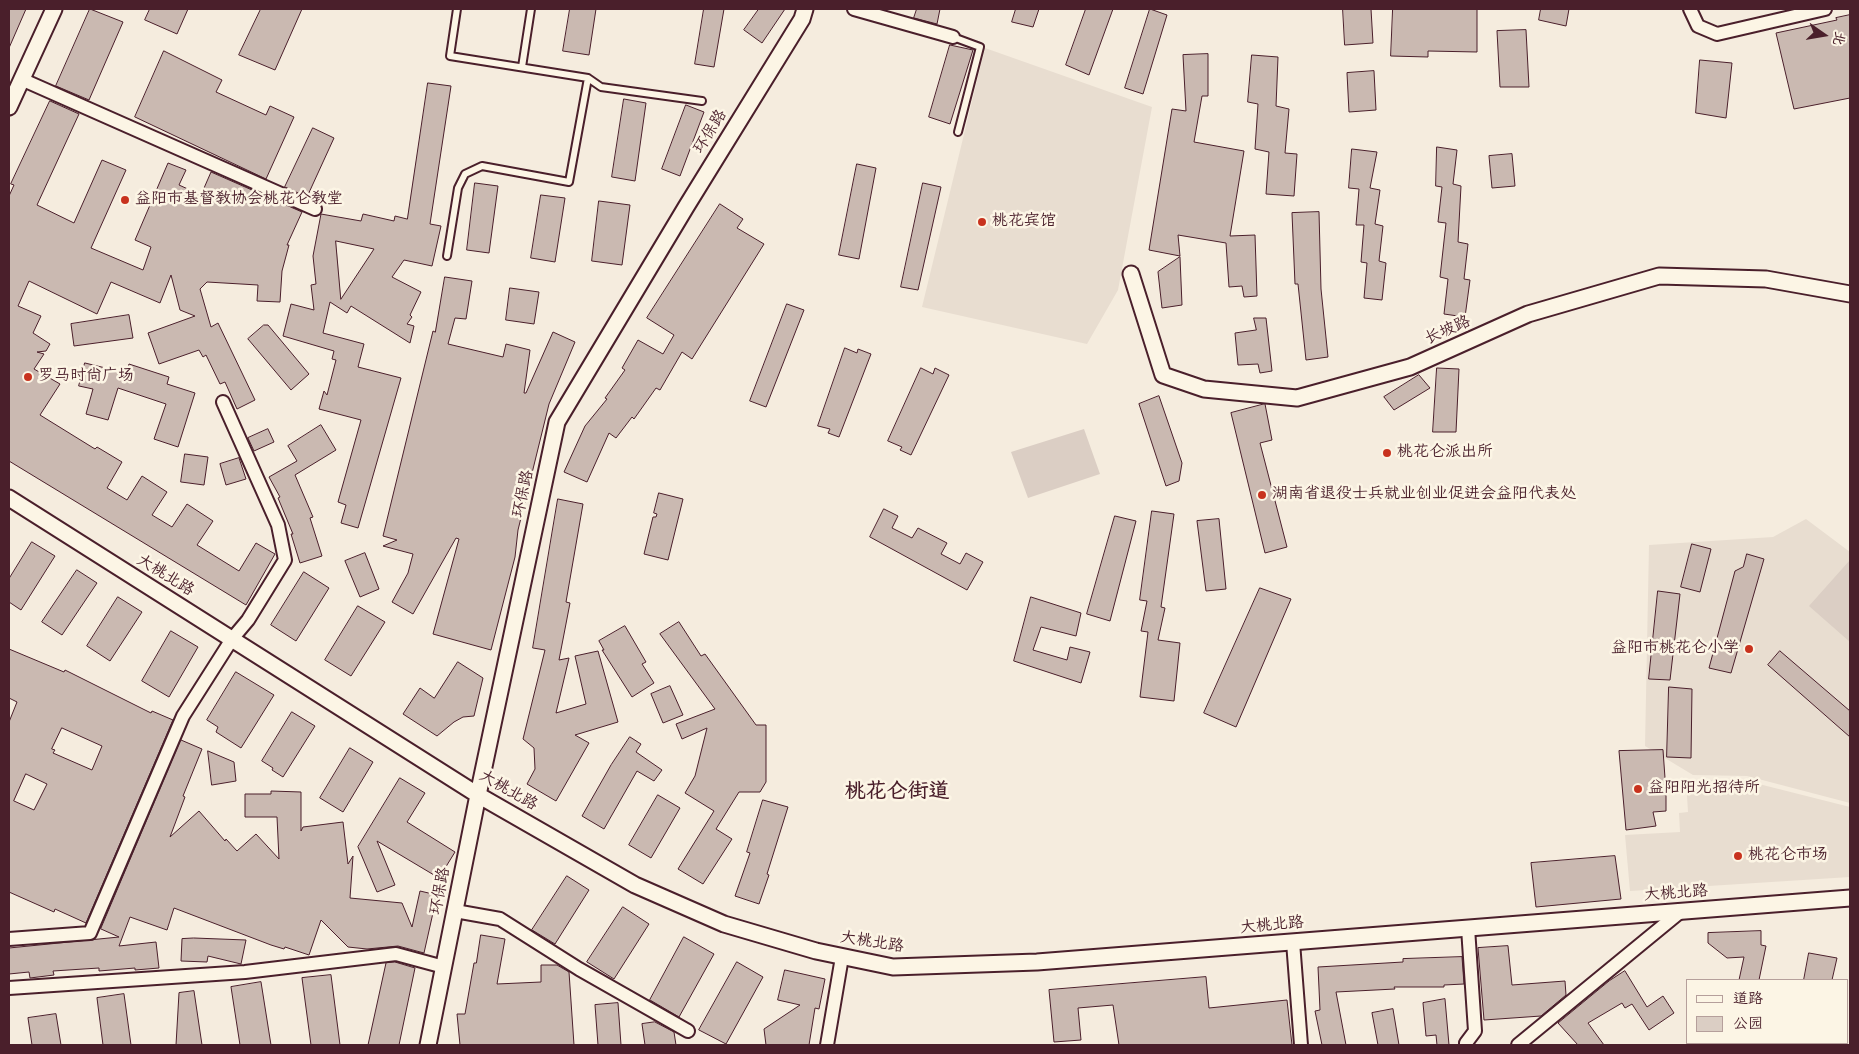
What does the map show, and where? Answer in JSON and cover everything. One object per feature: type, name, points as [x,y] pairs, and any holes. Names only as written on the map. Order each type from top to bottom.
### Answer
[{"type":"street","points":[[9,106],[54,9]]},
{"type":"street","name":"环保路","points":[[428,1045],[478,795],[557,422],[802,19],[805,9]]},
{"type":"street","points":[[854,9],[953,37]]},
{"type":"street","points":[[1690,9],[1698,26],[1717,34],[1825,9]]},
{"type":"street","points":[[21,79],[315,209]]},
{"type":"street","name":"长坡路","points":[[1131,274],[1163,375],[1204,389],[1297,398],[1410,367],[1528,314],[1659,276],[1766,279],[1850,294]]},
{"type":"street","points":[[9,938],[90,934],[183,716],[232,639],[248,620],[286,560],[278,525],[223,402]]},
{"type":"street","name":"大桃北路","points":[[9,498],[478,795],[644,889],[724,924],[842,957],[893,967],[1037,962],[1850,898]]},
{"type":"street","points":[[455,911],[500,919],[578,969],[688,1031]]},
{"type":"street","points":[[1518,1045],[1680,912]]},
{"type":"street","points":[[1466,1045],[1475,1031],[1468,928]]},
{"type":"street","points":[[1293,942],[1301,1045]]},
{"type":"street","points":[[9,988],[245,972],[396,954],[444,968]]},
{"type":"street","points":[[826,1045],[842,957]]},
{"type":"lane","points":[[457,9],[450,56],[588,78],[601,87],[702,101]]},
{"type":"lane","points":[[522,67],[532,9]]},
{"type":"lane","points":[[953,37],[980,47],[958,132]]},
{"type":"lane","points":[[447,256],[458,188],[465,174],[482,166],[569,182],[588,78]]},
{"type":"shaded area","name":"桃花宾馆","points":[[985,48],[1152,107],[1118,290],[1087,344],[922,307]]},
{"type":"shaded area","name":"益阳市桃花仑小学","points":[[1806,519],[1850,552],[1850,803],[1747,776],[1693,775],[1645,746],[1649,545],[1773,537]]},
{"type":"shaded area","name":"桃花仑市场","points":[[1686,780],[1747,781],[1850,807],[1850,877],[1630,891],[1625,835],[1680,832],[1679,813],[1688,812]]},
{"type":"green space","points":[[1084,429],[1100,474],[1028,498],[1011,452]]},
{"type":"green space","points":[[1850,560],[1850,642],[1809,606]]},
{"type":"building","points":[[9,9],[26,9],[9,48]]},
{"type":"building","points":[[90,9],[123,22],[89,100],[56,86]]},
{"type":"building","points":[[150,9],[188,9],[177,34],[145,20]]},
{"type":"building","points":[[261,9],[302,9],[275,70],[239,55]]},
{"type":"building","points":[[570,9],[596,9],[589,55],[563,51]]},
{"type":"building","points":[[704,9],[724,9],[714,67],[695,64]]},
{"type":"building","points":[[759,9],[785,9],[762,43],[744,30]]},
{"type":"building","points":[[917,9],[940,9],[937,24],[914,18]]},
{"type":"building","points":[[1016,9],[1039,9],[1033,27],[1012,22]]},
{"type":"building","points":[[1086,9],[1113,9],[1089,75],[1066,65]]},
{"type":"building","points":[[1150,9],[1167,15],[1143,94],[1125,88]]},
{"type":"building","points":[[1343,9],[1371,9],[1373,43],[1345,45]]},
{"type":"building","points":[[1393,9],[1477,9],[1477,52],[1428,51],[1428,57],[1391,56]]},
{"type":"building","points":[[1541,9],[1569,9],[1566,26],[1539,20]]},
{"type":"building","points":[[1850,15],[1850,98],[1794,109],[1776,33],[1837,20],[1836,18]]},
{"type":"building","points":[[1526,30],[1529,87],[1500,87],[1497,31]]},
{"type":"building","points":[[950,45],[973,50],[950,124],[929,117]]},
{"type":"building","points":[[164,51],[222,80],[216,92],[266,115],[270,106],[294,117],[266,179],[135,117]]},
{"type":"building","points":[[1208,54],[1208,96],[1202,96],[1194,142],[1244,151],[1230,236],[1255,235],[1257,296],[1244,297],[1242,286],[1229,287],[1226,243],[1178,235],[1180,256],[1149,250],[1172,109],[1186,111],[1183,55]]},
{"type":"building","points":[[1252,55],[1278,57],[1276,106],[1289,109],[1285,153],[1297,154],[1294,196],[1266,194],[1269,152],[1255,149],[1258,104],[1248,102]]},
{"type":"building","points":[[1700,60],[1732,63],[1726,118],[1696,113]]},
{"type":"building","points":[[1374,71],[1376,110],[1349,112],[1347,73]]},
{"type":"building","points":[[428,83],[451,86],[430,224],[441,226],[432,266],[404,260],[392,277],[421,292],[410,315],[412,317],[407,324],[414,326],[410,343],[351,306],[347,313],[330,302],[323,333],[364,344],[358,367],[401,378],[358,528],[341,523],[346,505],[338,502],[361,420],[319,409],[324,391],[327,395],[336,360],[332,359],[334,351],[283,336],[291,304],[314,310],[311,285],[316,284],[313,256],[321,214],[361,221],[363,214],[394,221],[395,216],[407,219]],"holes":[[[336,241],[374,249],[341,299]]]},
{"type":"building","points":[[624,99],[646,103],[635,181],[612,177]]},
{"type":"building","points":[[50,101],[79,114],[37,205],[74,223],[102,160],[126,170],[91,248],[143,270],[151,247],[135,240],[168,163],[186,170],[179,185],[201,195],[211,172],[302,212],[287,245],[289,245],[282,271],[280,302],[257,301],[258,285],[207,282],[200,289],[211,327],[218,323],[255,400],[237,409],[225,382],[220,384],[206,355],[203,357],[199,350],[159,364],[148,333],[195,316],[180,310],[171,275],[160,303],[111,282],[97,314],[29,281],[18,306],[41,316],[33,333],[50,344],[46,351],[37,352],[44,354],[34,369],[60,384],[40,415],[95,449],[97,447],[122,462],[107,488],[127,500],[142,476],[167,492],[152,515],[172,527],[187,504],[213,521],[197,545],[239,571],[256,543],[275,554],[246,605],[9,461],[9,196],[14,185],[11,184]]},
{"type":"building","points":[[686,105],[704,112],[680,176],[662,169]]},
{"type":"building","points":[[313,128],[334,138],[307,197],[285,187]]},
{"type":"building","points":[[1437,147],[1457,150],[1453,184],[1461,186],[1458,242],[1468,244],[1464,279],[1470,280],[1465,317],[1444,314],[1448,279],[1440,277],[1446,223],[1438,222],[1442,187],[1436,186]]},
{"type":"building","points":[[1352,149],[1377,152],[1370,188],[1380,190],[1375,224],[1383,226],[1379,261],[1386,263],[1382,300],[1364,298],[1367,263],[1361,262],[1364,225],[1356,225],[1359,189],[1349,188]]},
{"type":"building","points":[[1512,154],[1515,186],[1492,188],[1489,156]]},
{"type":"building","points":[[857,164],[876,168],[859,259],[839,255]]},
{"type":"building","points":[[475,183],[498,186],[489,253],[467,250]]},
{"type":"building","points":[[923,183],[941,187],[918,290],[901,287]]},
{"type":"building","points":[[541,195],[565,198],[555,262],[531,258]]},
{"type":"building","points":[[599,201],[630,205],[622,265],[592,261]]},
{"type":"building","points":[[720,204],[743,219],[737,228],[764,244],[692,359],[682,352],[660,390],[656,388],[634,419],[632,417],[616,438],[609,433],[587,482],[564,472],[585,426],[607,399],[605,398],[625,370],[622,368],[638,340],[663,354],[674,335],[647,318]]},
{"type":"building","points":[[1319,212],[1321,289],[1328,357],[1306,360],[1298,284],[1295,284],[1292,213]]},
{"type":"building","points":[[1180,257],[1182,305],[1162,308],[1158,272]]},
{"type":"building","points":[[445,277],[472,281],[466,319],[455,318],[448,344],[503,357],[506,344],[530,350],[524,393],[526,393],[553,332],[575,342],[549,404],[518,530],[515,557],[491,650],[433,634],[459,539],[456,538],[413,614],[392,602],[408,573],[413,554],[383,546],[397,540],[383,536],[433,331],[435,332]]},
{"type":"building","points":[[510,288],[539,292],[534,324],[506,320]]},
{"type":"building","points":[[787,304],[804,310],[766,407],[750,401]]},
{"type":"building","points":[[129,315],[133,338],[74,346],[71,324]]},
{"type":"building","points":[[1254,318],[1266,318],[1272,371],[1260,373],[1258,364],[1238,365],[1235,333],[1256,330]]},
{"type":"building","points":[[264,325],[268,325],[309,374],[291,390],[248,339]]},
{"type":"building","points":[[845,348],[857,353],[858,349],[871,354],[839,437],[828,433],[830,429],[818,426]]},
{"type":"building","points":[[85,363],[126,373],[129,364],[169,377],[167,384],[195,393],[178,447],[154,439],[166,404],[118,388],[108,420],[86,414],[93,389],[79,386]]},
{"type":"building","points":[[921,368],[933,374],[935,368],[949,375],[911,455],[900,450],[902,447],[888,441]]},
{"type":"building","points":[[1437,368],[1459,369],[1456,432],[1433,432]]},
{"type":"building","points":[[1419,375],[1430,388],[1394,410],[1384,397]]},
{"type":"building","points":[[1159,396],[1182,463],[1179,481],[1166,486],[1139,404]]},
{"type":"building","name":"湖南省退役士兵就业创业促进会益阳代表处","points":[[1265,404],[1272,440],[1260,443],[1287,547],[1265,553],[1231,413]]},
{"type":"building","points":[[321,425],[336,450],[295,475],[313,517],[310,518],[322,556],[300,563],[291,534],[293,534],[278,498],[280,497],[269,477],[297,461],[288,446]]},
{"type":"building","points":[[268,429],[274,442],[254,451],[248,438]]},
{"type":"building","points":[[185,454],[208,457],[204,485],[181,482]]},
{"type":"building","points":[[239,458],[246,479],[226,485],[220,464]]},
{"type":"building","points":[[659,493],[683,499],[668,560],[644,554],[653,517],[656,517],[657,514],[654,513]]},
{"type":"building","points":[[558,499],[583,504],[566,602],[570,603],[559,660],[569,658],[556,713],[586,704],[575,656],[598,651],[618,722],[575,735],[589,743],[556,801],[527,784],[535,769],[534,748],[523,739],[545,650],[533,648]]},
{"type":"building","points":[[884,509],[898,516],[892,528],[912,538],[918,528],[947,543],[941,554],[960,564],[966,553],[983,562],[967,590],[870,537]]},
{"type":"building","points":[[1152,511],[1174,514],[1161,607],[1165,608],[1158,640],[1180,643],[1174,701],[1140,697],[1148,632],[1141,631],[1147,601],[1140,600]]},
{"type":"building","points":[[1115,516],[1136,521],[1110,621],[1087,614]]},
{"type":"building","points":[[1219,519],[1226,589],[1206,591],[1197,521]]},
{"type":"building","points":[[32,542],[55,556],[21,610],[9,602],[9,579]]},
{"type":"building","points":[[1692,544],[1711,549],[1700,592],[1681,587]]},
{"type":"building","points":[[365,553],[379,589],[360,597],[345,561]]},
{"type":"building","points":[[1747,554],[1764,559],[1731,673],[1709,668],[1735,571],[1743,567]]},
{"type":"building","points":[[77,570],[97,583],[62,635],[42,622]]},
{"type":"building","points":[[304,572],[329,588],[296,641],[271,625]]},
{"type":"building","points":[[1260,588],[1291,599],[1236,727],[1204,713]]},
{"type":"building","points":[[1658,591],[1680,594],[1670,680],[1649,679]]},
{"type":"building","points":[[118,597],[142,612],[110,661],[87,646]]},
{"type":"building","points":[[1031,597],[1081,613],[1076,636],[1041,627],[1033,650],[1067,660],[1070,647],[1090,652],[1081,683],[1014,661]]},
{"type":"building","points":[[358,606],[385,622],[351,676],[325,660]]},
{"type":"building","points":[[679,622],[701,656],[705,654],[756,725],[766,725],[766,782],[760,792],[739,792],[716,829],[732,839],[703,884],[678,869],[714,811],[685,793],[695,776],[707,728],[682,739],[676,724],[715,709],[660,634]]},
{"type":"building","points":[[625,626],[646,662],[642,664],[654,683],[632,697],[602,650],[604,650],[599,641]]},
{"type":"building","points":[[171,631],[198,647],[169,697],[142,681]]},
{"type":"building","points":[[9,649],[64,672],[65,670],[151,713],[152,711],[173,720],[86,923],[55,909],[54,912],[9,892],[9,722],[17,702],[9,698]],"holes":[[[62,728],[102,746],[92,770],[53,753],[55,750],[52,749]],[[26,774],[47,784],[34,810],[14,801]]]},
{"type":"building","points":[[1780,651],[1850,711],[1850,737],[1768,665]]},
{"type":"building","points":[[458,662],[483,678],[474,716],[463,717],[437,736],[403,714],[420,688],[434,698]]},
{"type":"building","points":[[236,672],[274,695],[241,748],[216,732],[218,727],[207,720]]},
{"type":"building","points":[[670,686],[683,715],[663,723],[651,694]]},
{"type":"building","points":[[1669,687],[1692,689],[1691,758],[1667,757]]},
{"type":"building","points":[[292,712],[315,726],[283,777],[262,761]]},
{"type":"building","points":[[630,737],[641,744],[636,752],[662,770],[654,781],[637,771],[604,829],[582,816],[611,765]]},
{"type":"building","points":[[181,740],[202,749],[183,796],[185,797],[170,837],[199,811],[225,841],[226,839],[237,851],[256,834],[279,859],[277,817],[245,817],[245,794],[271,794],[271,791],[301,792],[301,831],[303,827],[343,822],[348,864],[353,856],[350,898],[402,903],[412,927],[420,891],[437,895],[424,953],[398,946],[367,949],[348,947],[321,920],[309,955],[285,947],[284,949],[271,945],[174,908],[167,930],[130,917],[119,946],[156,942],[159,968],[99,971],[99,968],[53,971],[54,975],[30,978],[29,972],[9,974],[9,948],[119,937],[101,929]]},
{"type":"building","points":[[350,748],[373,762],[343,812],[320,798]]},
{"type":"building","name":"益阳阳光招待所","points":[[1663,750],[1666,811],[1653,812],[1656,826],[1626,830],[1619,751]]},
{"type":"building","points":[[208,751],[234,762],[236,781],[212,785]]},
{"type":"building","points":[[400,778],[425,793],[407,822],[455,852],[439,878],[377,841],[395,885],[377,892],[358,847]]},
{"type":"building","points":[[658,795],[680,808],[651,858],[629,845]]},
{"type":"building","points":[[763,800],[788,807],[759,904],[735,896],[750,853],[747,852]]},
{"type":"building","points":[[1615,856],[1621,899],[1536,907],[1531,863]]},
{"type":"building","points":[[567,876],[589,890],[555,944],[532,930]]},
{"type":"building","points":[[623,907],[649,924],[614,979],[587,962]]},
{"type":"building","points":[[1761,931],[1761,945],[1766,946],[1759,979],[1739,979],[1744,957],[1727,958],[1708,943],[1708,933]]},
{"type":"building","points":[[481,935],[505,939],[497,984],[541,982],[541,965],[557,965],[569,972],[574,1045],[460,1045],[457,1014],[465,1014]]},
{"type":"building","points":[[684,937],[714,954],[679,1017],[650,1000]]},
{"type":"building","points":[[182,939],[246,940],[241,964],[208,956],[207,962],[181,961]]},
{"type":"building","points":[[1508,946],[1512,985],[1565,981],[1566,995],[1541,1016],[1484,1020],[1478,948]]},
{"type":"building","points":[[1809,953],[1837,958],[1832,979],[1804,979]]},
{"type":"building","points":[[1462,957],[1464,984],[1444,985],[1444,987],[1394,987],[1395,989],[1336,992],[1346,1045],[1322,1045],[1315,1011],[1320,1010],[1318,967],[1403,962],[1403,959]]},
{"type":"building","points":[[395,962],[415,968],[399,1045],[368,1045],[386,963]]},
{"type":"building","points":[[737,962],[763,977],[726,1044],[699,1030]]},
{"type":"building","points":[[785,970],[825,979],[819,1009],[815,1008],[809,1045],[766,1045],[764,1029],[800,1005],[778,1000]]},
{"type":"building","points":[[1625,971],[1647,1007],[1663,996],[1674,1013],[1649,1030],[1632,1004],[1625,1008],[1622,1003],[1588,1023],[1604,1045],[1578,1045],[1558,1023],[1609,981]]},
{"type":"building","points":[[331,975],[340,1045],[311,1045],[302,978]]},
{"type":"building","points":[[1206,977],[1209,1008],[1287,1000],[1292,1045],[1119,1045],[1113,1005],[1078,1008],[1081,1040],[1054,1042],[1049,990]]},
{"type":"building","points":[[261,982],[271,1045],[240,1045],[231,987]]},
{"type":"building","points":[[194,991],[202,1045],[176,1045],[179,993]]},
{"type":"building","points":[[124,994],[131,1045],[103,1045],[97,998]]},
{"type":"building","points":[[1445,999],[1449,1045],[1437,1045],[1436,1035],[1426,1036],[1423,1003]]},
{"type":"building","points":[[618,1003],[621,1045],[598,1045],[595,1005]]},
{"type":"building","points":[[1393,1009],[1399,1045],[1378,1045],[1372,1013]]},
{"type":"building","points":[[56,1014],[61,1045],[32,1045],[28,1018]]},
{"type":"building","points":[[655,1022],[674,1032],[676,1045],[645,1045],[642,1024]]},
{"type":"place","name":"益阳市基督教协会桃花仑教堂","points":[[125,200]]},
{"type":"place","name":"桃花宾馆","points":[[982,222]]},
{"type":"place","name":"罗马时尚广场","points":[[28,377]]},
{"type":"place","name":"桃花仑派出所","points":[[1387,453]]},
{"type":"place","name":"湖南省退役士兵就业创业促进会益阳代表处","points":[[1262,495]]},
{"type":"place","name":"益阳市桃花仑小学","points":[[1749,649]]},
{"type":"place","name":"益阳阳光招待所","points":[[1638,789]]},
{"type":"place","name":"桃花仑市场","points":[[1738,856]]},
{"type":"district","name":"桃花仑街道","points":[[897,793]]}]
